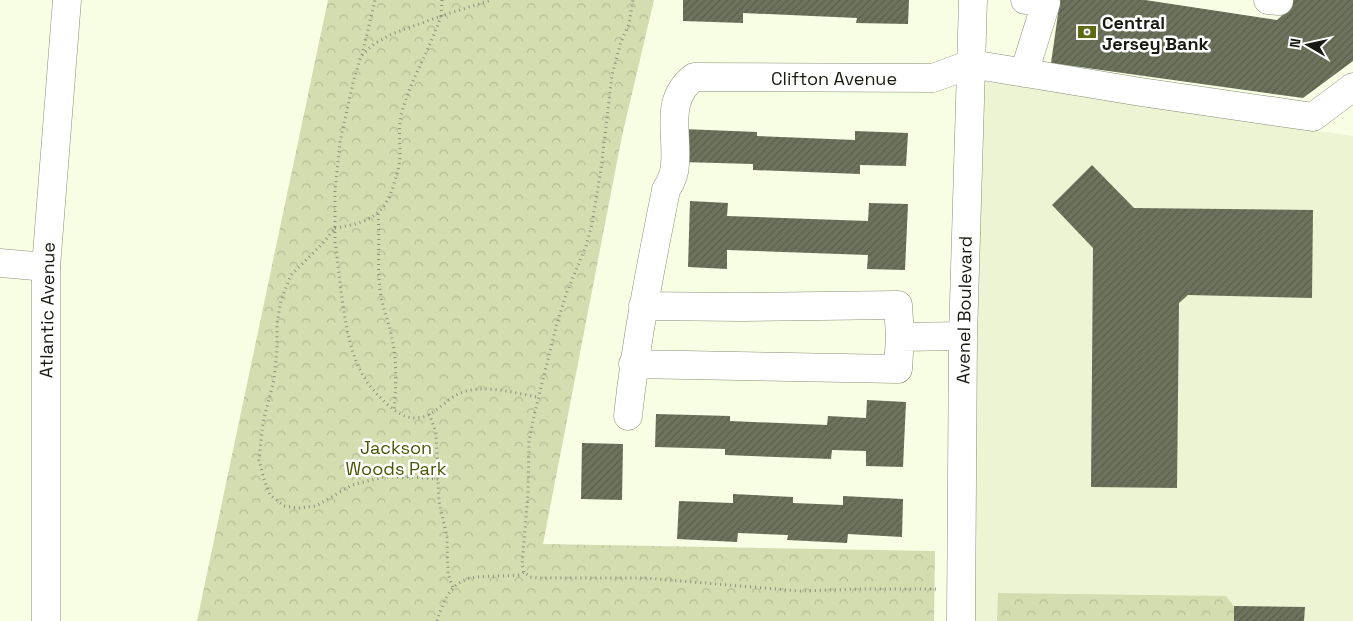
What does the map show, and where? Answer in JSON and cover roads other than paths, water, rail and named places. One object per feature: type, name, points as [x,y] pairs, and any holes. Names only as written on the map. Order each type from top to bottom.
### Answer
[{"type":"street","name":"Atlantic Avenue","points":[[46,621],[46,268],[67,0]]},
{"type":"street","name":"Avenel Boulevard","points":[[962,621],[963,336],[973,0]]},
{"type":"street","points":[[1268,0],[1279,0]]},
{"type":"street","points":[[1024,73],[1039,1]]},
{"type":"street","points":[[971,64],[1141,92],[1313,116],[1353,87]]},
{"type":"street","name":"Clifton Avenue","points":[[643,306],[666,190],[676,165],[675,109],[677,96],[684,85],[694,77],[933,78],[971,64]]},
{"type":"street","points":[[0,263],[46,268]]},
{"type":"street","points":[[628,416],[633,364],[643,306],[742,308],[898,305],[900,337],[898,369],[633,364]]},
{"type":"street","points":[[900,337],[963,336]]},
{"type":"place","name":"Central Jersey Bank","points":[[1087,32]]},
{"type":"park label","name":"Jackson Woods Park","points":[[396,457]]}]
